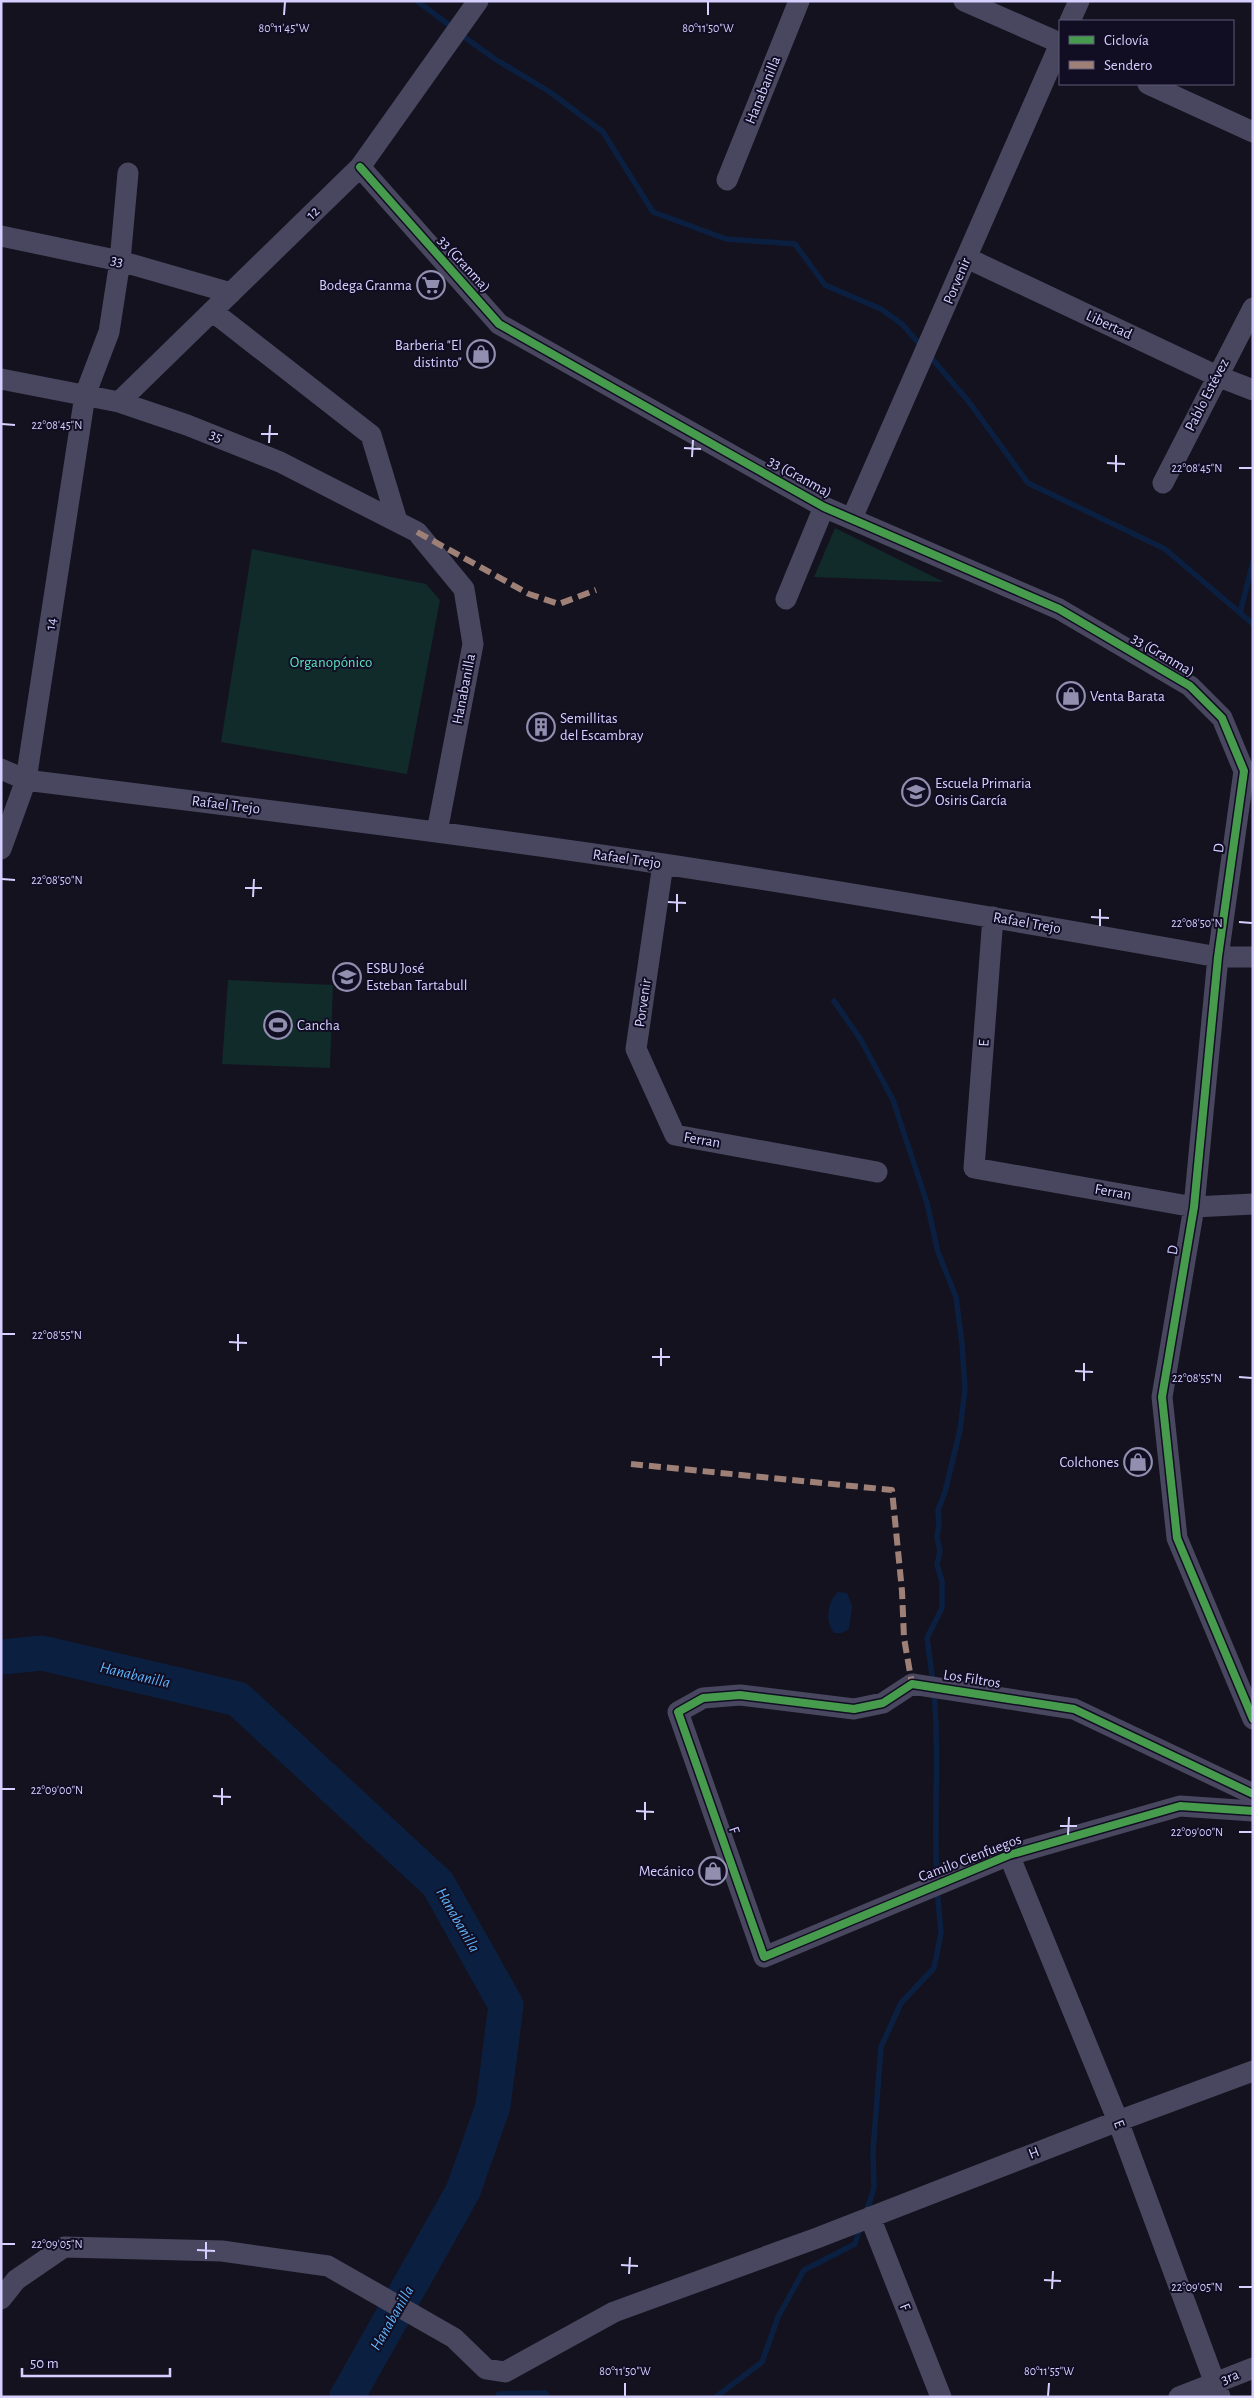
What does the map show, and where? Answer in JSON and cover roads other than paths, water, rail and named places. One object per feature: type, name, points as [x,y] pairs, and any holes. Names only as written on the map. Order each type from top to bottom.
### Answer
[{"type":"street","name":"12","points":[[119,402],[360,167],[478,1]]},
{"type":"street","name":"Hanabanilla","points":[[727,180],[799,1]]},
{"type":"street","points":[[964,1],[1059,44]]},
{"type":"street","points":[[1070,20],[1079,1]]},
{"type":"street","name":"Porvenir","points":[[852,518],[1059,46]]},
{"type":"street","points":[[1150,85],[1253,132]]},
{"type":"street","name":"33 (Granma)","points":[[360,167],[499,324],[824,507],[1059,609],[1190,686],[1222,718],[1244,771]]},
{"type":"street","name":"14","points":[[1,849],[26,780],[85,395],[109,332],[120,262],[128,173]]},
{"type":"street","name":"33","points":[[1,236],[120,262],[231,292]]},
{"type":"street","name":"Libertad","points":[[966,258],[1217,376],[1253,390]]},
{"type":"street","name":"Pablo Estévez","points":[[1163,483],[1253,308]]},
{"type":"street","points":[[212,311],[371,435],[397,521]]},
{"type":"street","name":"35","points":[[1,379],[119,402],[188,425],[280,462],[417,532]]},
{"type":"street","points":[[786,599],[824,507]]},
{"type":"street","name":"Hanabanilla","points":[[417,532],[464,589],[473,644],[437,832]]},
{"type":"street","name":"Rafael Trejo","points":[[1,769],[26,780],[437,832],[663,864],[993,917],[1218,957],[1253,958]]},
{"type":"street","name":"D","points":[[1244,771],[1218,957],[1194,1207],[1162,1397],[1177,1538],[1253,1719]]},
{"type":"street","name":"Porvenir","points":[[663,864],[636,1049],[674,1135]]},
{"type":"street","name":"E","points":[[974,1168],[993,917]]},
{"type":"street","name":"Ferran","points":[[674,1135],[877,1172]]},
{"type":"street","name":"Ferran","points":[[974,1168],[1194,1207],[1253,1204]]},
{"type":"street","name":"Los Filtros","points":[[678,1712],[703,1698],[740,1695],[854,1710],[883,1703],[912,1684],[1074,1709],[1253,1794]]},
{"type":"street","name":"F","points":[[678,1712],[764,1957]]},
{"type":"street","name":"Camilo Cienfuegos","points":[[764,1957],[1009,1855],[1180,1806],[1253,1811]]},
{"type":"street","name":"E","points":[[1009,1855],[1118,2121],[1217,2390]]},
{"type":"street","name":"H","points":[[1,2299],[16,2280],[64,2247],[222,2251],[328,2266],[454,2338],[486,2369],[505,2372],[614,2312],[817,2238],[1118,2121],[1253,2071]]},
{"type":"street","name":"F","points":[[870,2217],[941,2397]]},
{"type":"street","name":"3ra","points":[[1179,2397],[1217,2390],[1253,2368]]},
{"type":"water","points":[[838,1592],[847,1593],[852,1606],[849,1629],[841,1633],[834,1633],[829,1623],[828,1612],[831,1601]]},
{"type":"waterway","points":[[417,1],[453,28]]},
{"type":"waterway","points":[[460,34],[495,59],[550,92],[603,132],[653,212],[726,239],[795,244],[825,285],[881,309],[902,324],[922,347]]},
{"type":"waterway","points":[[928,354],[969,402],[1028,483],[1165,549],[1253,624]]},
{"type":"waterway","points":[[1240,613],[1253,562]]},
{"type":"waterway","points":[[834,1001],[861,1040],[893,1100],[927,1203],[938,1252],[956,1297],[965,1389],[960,1430],[945,1492],[938,1510],[939,1524],[937,1537],[940,1551],[937,1565],[942,1581],[942,1608],[927,1638],[933,1683]]},
{"type":"waterway","name":"Hanabanilla","points":[[1,1657],[42,1653],[238,1699],[438,1884],[506,2005],[493,2106],[463,2191],[347,2397]]},
{"type":"waterway","points":[[934,1692],[936,1715],[937,1880]]},
{"type":"waterway","points":[[866,2213],[874,2188],[873,2151],[881,2047],[901,2003],[934,1968],[941,1933],[937,1889]]},
{"type":"waterway","points":[[716,2397],[762,2362],[778,2317],[804,2270],[855,2244],[861,2226]]},
{"type":"waterway","points":[[497,2397],[499,2394],[545,2393],[548,2397]]},
{"type":"place","name":"Bodega Granma","points":[[431,285]]},
{"type":"place","name":"Barberia \"El distinto\"","points":[[481,354]]},
{"type":"place","name":"Venta Barata","points":[[1071,696]]},
{"type":"place","name":"Semillitas del Escambray","points":[[541,727]]},
{"type":"place","name":"Escuela Primaria Osiris García","points":[[916,792]]},
{"type":"place","name":"ESBU José Esteban Tartabull","points":[[347,977]]},
{"type":"place","name":"Cancha","points":[[278,1025]]},
{"type":"place","name":"Colchones","points":[[1138,1462]]},
{"type":"place","name":"Mecánico","points":[[713,1871]]},
{"type":"park label","name":"Organopónico","points":[[331,662]]}]
